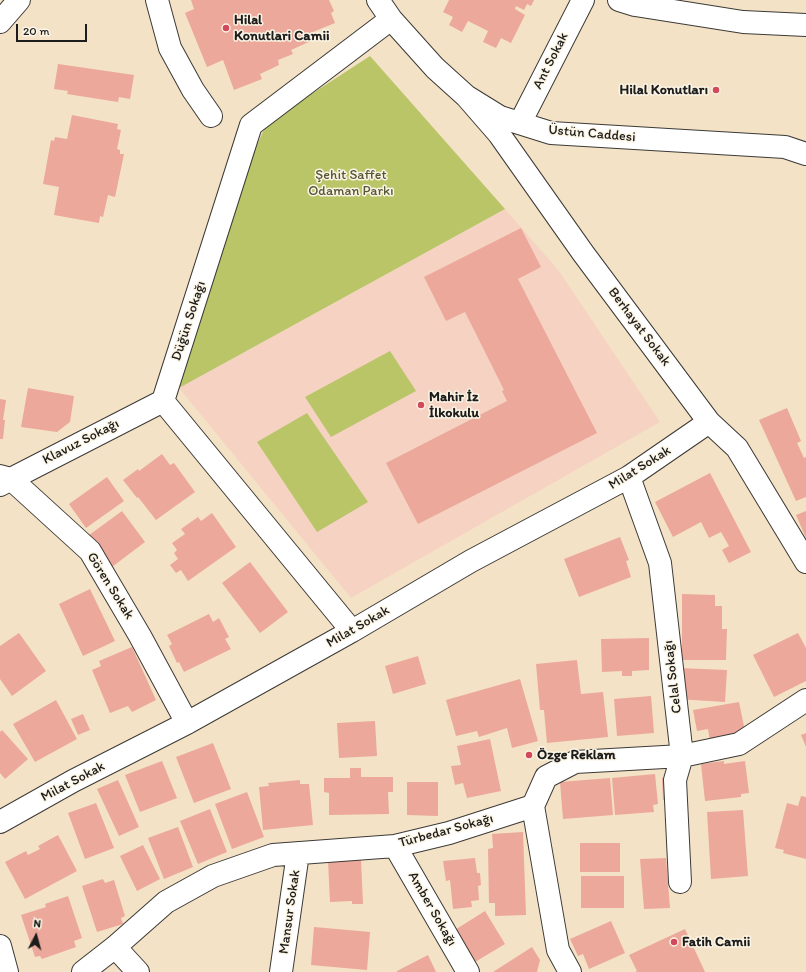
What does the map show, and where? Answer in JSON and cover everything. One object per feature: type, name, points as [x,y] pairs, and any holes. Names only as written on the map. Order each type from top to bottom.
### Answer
[{"type":"street","points":[[0,22],[19,0]]},
{"type":"street","points":[[157,0],[170,48],[193,90],[211,116]]},
{"type":"street","name":"Üstün Caddesi","points":[[378,0],[392,20],[435,68],[466,96],[500,117],[551,132],[785,147],[806,154]]},
{"type":"street","name":"Ant Sokak","points":[[520,123],[582,0]]},
{"type":"street","points":[[619,0],[635,5],[743,22],[806,25]]},
{"type":"street","name":"Düğün Sokağı","points":[[163,401],[251,125],[392,20]]},
{"type":"street","name":"Berhayat Sokak","points":[[466,96],[499,134],[579,246],[709,422],[737,448],[804,555]]},
{"type":"street","points":[[163,401],[352,631]]},
{"type":"street","name":"Klavuz Sokağı","points":[[4,480],[163,401]]},
{"type":"street","name":"Milat Sokak","points":[[0,822],[73,781],[187,724],[352,631],[471,561],[629,477],[709,422]]},
{"type":"street","name":"Celal Sokağı","points":[[629,477],[660,563],[682,756],[675,780],[680,882]]},
{"type":"street","name":"Gören Sokak","points":[[4,480],[90,551],[140,636],[187,724]]},
{"type":"street","points":[[570,972],[558,950],[533,806],[546,777],[575,762],[682,756],[739,744],[806,700]]},
{"type":"street","name":"Türbedar Sokağı","points":[[83,972],[115,947],[166,902],[213,876],[272,855],[395,846],[449,833],[533,806]]},
{"type":"street","name":"Amber Sokağı","points":[[395,846],[468,972]]},
{"type":"street","name":"Mansur Sokak","points":[[281,972],[298,853]]},
{"type":"street","points":[[0,946],[7,972]]},
{"type":"street","points":[[115,947],[138,972]]},
{"type":"shaded area","name":"Mahir İz İlkokulu","points":[[505,209],[559,271],[660,422],[351,598],[179,388]]},
{"type":"green space","name":"Şehit Saffet Odaman Parkı","points":[[370,56],[505,209],[179,388],[185,302],[267,123]]},
{"type":"green space","points":[[390,351],[416,391],[331,437],[305,397]]},
{"type":"green space","points":[[307,413],[368,502],[317,532],[257,442]]},
{"type":"building","points":[[191,0],[329,0],[334,11],[331,13],[335,23],[308,34],[311,41],[291,50],[293,54],[278,60],[279,65],[260,74],[262,79],[234,90],[223,60],[207,67],[185,13],[194,9]]},
{"type":"building","points":[[449,0],[534,0],[531,6],[527,4],[524,10],[516,6],[515,9],[525,15],[511,43],[501,38],[496,48],[483,42],[488,31],[468,21],[462,32],[449,25],[453,17],[443,12]]},
{"type":"building","points":[[58,64],[134,75],[130,99],[119,97],[118,102],[67,94],[68,91],[54,89]]},
{"type":"building","points":[[72,115],[118,124],[117,129],[121,130],[117,149],[120,150],[120,154],[124,154],[115,197],[108,195],[103,217],[100,216],[99,223],[54,215],[59,187],[43,184],[51,140],[54,141],[55,137],[67,139]]},
{"type":"building","points":[[521,228],[541,267],[518,279],[597,433],[418,524],[386,463],[507,401],[502,391],[504,390],[465,312],[446,321],[424,277]]},
{"type":"building","points":[[28,388],[74,396],[70,422],[57,432],[21,427]]},
{"type":"building","points":[[0,399],[6,400],[3,420],[5,420],[3,439],[0,439]]},
{"type":"building","points":[[787,408],[801,441],[797,443],[804,458],[806,457],[806,497],[796,501],[759,420]]},
{"type":"building","points":[[162,454],[170,465],[174,463],[195,492],[156,520],[123,480],[138,469],[139,471]]},
{"type":"building","points":[[710,473],[751,552],[729,563],[722,550],[729,546],[721,532],[709,538],[701,522],[673,537],[655,502]]},
{"type":"building","points":[[107,477],[124,501],[86,528],[69,504]]},
{"type":"building","points":[[122,511],[145,542],[108,570],[85,538]]},
{"type":"building","points":[[806,511],[806,538],[796,515]]},
{"type":"building","points":[[212,513],[236,547],[188,581],[181,570],[176,573],[170,565],[178,559],[174,553],[177,550],[172,543],[185,534],[181,529],[198,517],[201,521]]},
{"type":"building","points":[[620,537],[629,560],[626,561],[631,577],[579,597],[564,559]]},
{"type":"building","points":[[250,562],[288,612],[260,633],[222,583]]},
{"type":"building","points":[[90,589],[115,641],[83,656],[59,604]]},
{"type":"building","points":[[682,594],[715,595],[715,606],[722,606],[722,629],[727,629],[726,660],[682,660]]},
{"type":"building","points":[[209,614],[213,622],[219,618],[229,637],[225,639],[231,649],[184,672],[179,662],[177,663],[169,646],[172,644],[167,635]]},
{"type":"building","points":[[19,633],[46,671],[12,696],[0,679],[0,646]]},
{"type":"building","points":[[798,633],[806,648],[806,681],[774,697],[753,655]]},
{"type":"building","points":[[649,638],[649,670],[632,671],[632,676],[622,676],[622,671],[602,672],[601,639]]},
{"type":"building","points":[[132,647],[156,700],[132,712],[128,706],[110,713],[92,670],[101,666],[99,661]]},
{"type":"building","points":[[418,656],[426,684],[393,694],[385,666]]},
{"type":"building","points":[[577,660],[581,694],[603,692],[608,737],[547,743],[544,710],[540,710],[536,664]]},
{"type":"building","points":[[679,668],[727,670],[725,702],[677,699]]},
{"type":"building","points":[[520,679],[538,741],[512,748],[507,728],[479,737],[477,731],[456,736],[446,700]]},
{"type":"building","points":[[651,696],[654,733],[617,736],[614,699]]},
{"type":"building","points":[[56,700],[77,739],[35,762],[13,724]]},
{"type":"building","points":[[739,702],[746,736],[710,742],[708,729],[697,731],[693,710]]},
{"type":"building","points":[[83,714],[90,730],[78,735],[71,719]]},
{"type":"building","points":[[375,721],[377,756],[339,758],[337,723]]},
{"type":"building","points":[[2,730],[28,759],[5,779],[0,773],[0,732]]},
{"type":"building","points":[[806,733],[806,747],[801,735]]},
{"type":"building","points":[[490,739],[501,791],[467,798],[463,783],[455,785],[451,766],[461,765],[457,746]]},
{"type":"building","points":[[213,743],[231,789],[194,803],[176,757]]},
{"type":"building","points":[[162,761],[177,798],[140,812],[125,775]]},
{"type":"building","points":[[724,761],[724,764],[745,761],[749,793],[741,794],[741,797],[705,801],[701,764]]},
{"type":"building","points":[[350,768],[361,768],[361,777],[393,777],[393,792],[388,792],[389,814],[329,815],[329,793],[324,792],[324,778],[350,778]]},
{"type":"building","points":[[655,774],[658,804],[653,805],[654,812],[615,815],[612,778]]},
{"type":"building","points":[[672,777],[674,799],[663,800],[662,778]]},
{"type":"building","points":[[610,778],[613,815],[563,819],[560,782]]},
{"type":"building","points":[[118,780],[139,827],[119,836],[97,789]]},
{"type":"building","points":[[300,780],[300,784],[309,784],[313,825],[263,830],[259,787],[269,786],[268,783]]},
{"type":"building","points":[[407,782],[438,782],[438,816],[407,815]]},
{"type":"building","points":[[247,792],[264,837],[232,849],[215,804]]},
{"type":"building","points":[[801,796],[806,797],[806,859],[783,853],[784,850],[775,848],[787,803],[798,806]]},
{"type":"building","points":[[96,803],[114,848],[85,859],[68,813]]},
{"type":"building","points":[[210,809],[227,852],[198,864],[180,821]]},
{"type":"building","points":[[743,810],[748,876],[711,879],[707,812]]},
{"type":"building","points":[[178,827],[193,867],[164,879],[148,838]]},
{"type":"building","points":[[523,832],[526,915],[495,916],[495,903],[489,903],[488,849],[493,848],[492,834]]},
{"type":"building","points":[[58,835],[77,871],[25,899],[5,862],[26,851],[28,855],[40,849],[38,846]]},
{"type":"building","points":[[580,843],[620,843],[620,872],[580,872]]},
{"type":"building","points":[[143,845],[160,879],[137,891],[120,856]]},
{"type":"building","points":[[475,858],[477,873],[480,873],[481,885],[478,886],[479,900],[471,901],[472,907],[453,909],[450,880],[446,881],[443,861]]},
{"type":"building","points":[[666,858],[670,908],[644,909],[640,859]]},
{"type":"building","points":[[361,860],[363,904],[352,904],[352,901],[330,902],[328,861]]},
{"type":"building","points":[[581,876],[624,876],[624,908],[581,908]]},
{"type":"building","points":[[103,879],[105,883],[114,880],[125,916],[121,918],[123,924],[97,932],[82,886]]},
{"type":"building","points":[[68,896],[82,938],[74,941],[76,947],[42,959],[40,956],[35,957],[21,915],[46,907],[45,904]]},
{"type":"building","points":[[485,911],[505,944],[470,965],[450,933]]},
{"type":"building","points":[[611,921],[625,953],[589,969],[583,954],[578,956],[570,939]]},
{"type":"building","points":[[314,927],[370,932],[367,970],[311,965]]},
{"type":"building","name":"Fatih Camii","points":[[685,929],[705,972],[635,972],[637,971],[629,955]]},
{"type":"building","points":[[532,947],[540,960],[537,972],[493,972]]},
{"type":"building","points":[[428,955],[436,972],[397,972],[397,971]]},
{"type":"place","name":"Hilal Konutlari Camii","points":[[226,28]]},
{"type":"place","name":"Hilal Konutları","points":[[716,90]]},
{"type":"place","name":"Mahir İz İlkokulu","points":[[421,405]]},
{"type":"place","name":"Özge Reklam","points":[[529,755]]},
{"type":"place","name":"Fatih Camii","points":[[674,942]]}]
